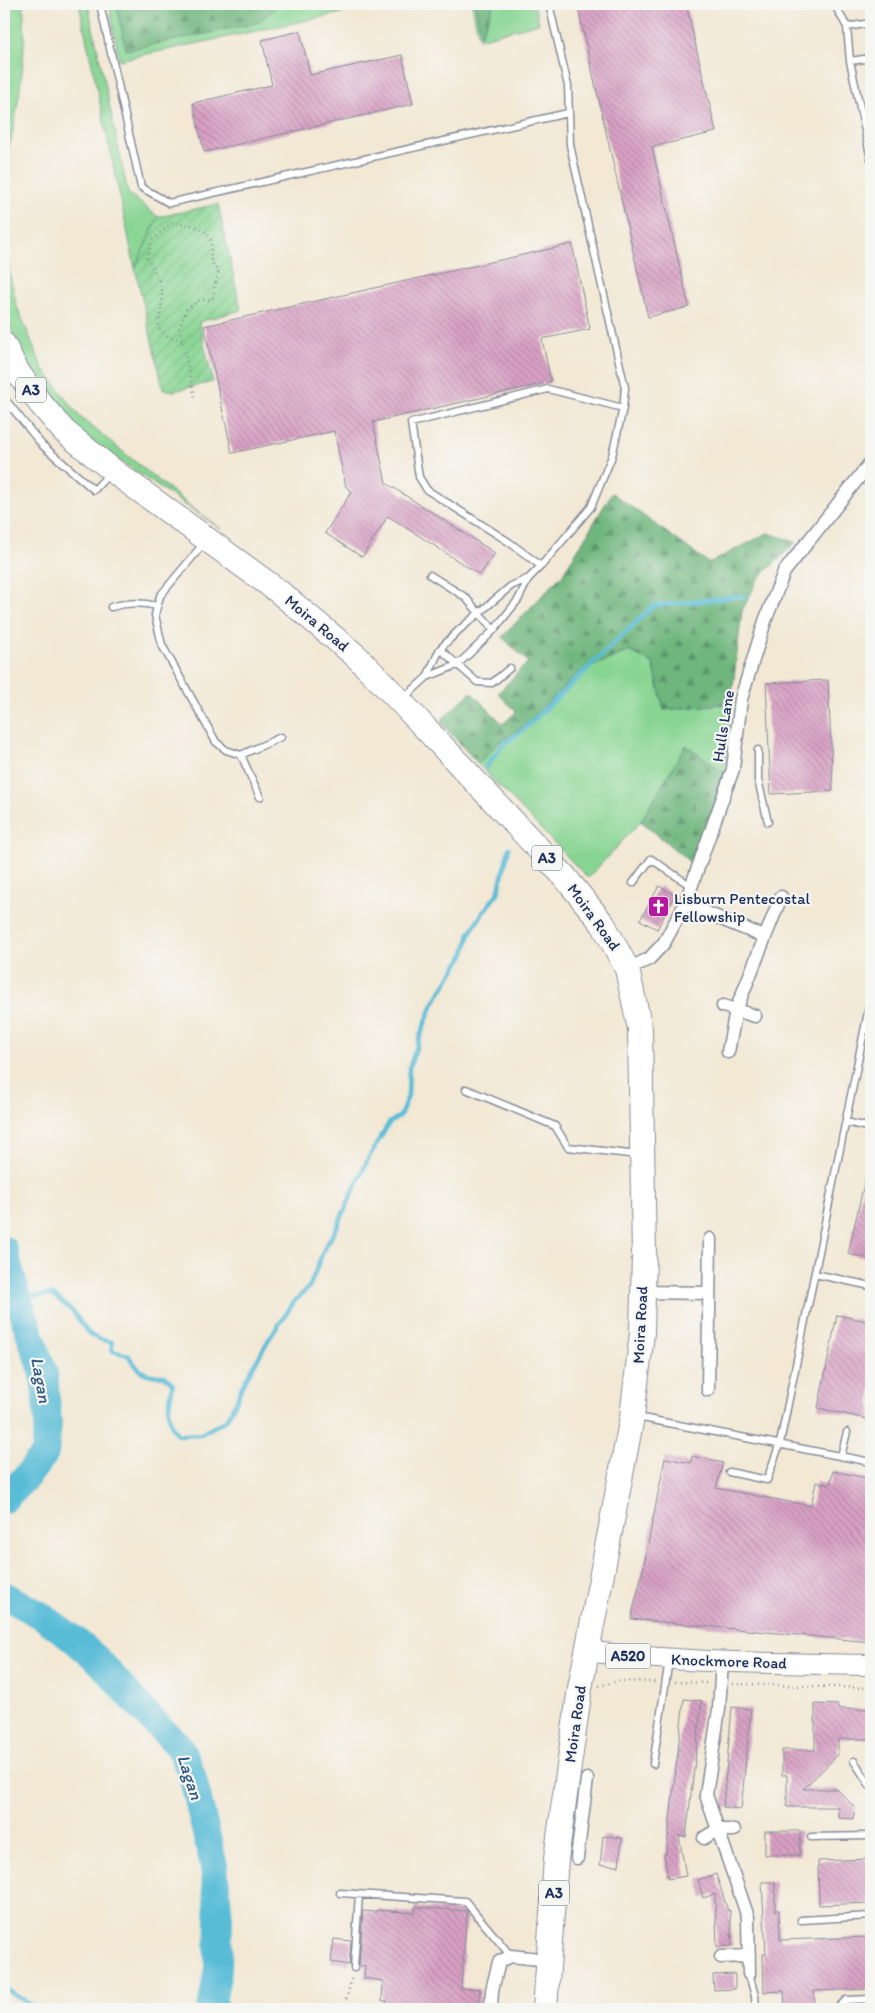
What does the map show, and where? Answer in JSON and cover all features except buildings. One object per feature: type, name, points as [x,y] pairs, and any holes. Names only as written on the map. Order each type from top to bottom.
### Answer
[{"type":"highway","name":"Moira Road","points":[[4,345],[17,371],[40,403],[64,431],[113,470],[278,591],[356,656],[564,876],[603,924],[627,969],[640,1029],[642,1333],[632,1417],[587,1651],[572,1817],[556,1859],[545,2009]]},
{"type":"main road","name":"Knockmore Road","points":[[587,1651],[722,1662],[871,1665]]},
{"type":"street","name":"Hulls Lane","points":[[627,969],[649,959],[664,943],[685,904],[733,769],[741,699],[765,621],[784,572],[871,462]]},
{"type":"street","points":[[728,1052],[736,1010],[781,897]]},
{"type":"street","points":[[685,904],[764,937]]},
{"type":"street","points":[[723,1006],[755,1016]]},
{"type":"street","points":[[708,1390],[710,1238]]},
{"type":"street","points":[[643,1292],[709,1294]]},
{"type":"street","points":[[722,1662],[719,1709],[706,1795],[748,1917],[749,1974]]},
{"type":"street","name":"Moira Road","points":[[577,1858],[572,1817],[587,1780]]},
{"type":"street","points":[[704,1838],[717,1830],[734,1830]]},
{"type":"street","points":[[491,2009],[492,1990],[499,1962],[511,1956],[549,1960]]},
{"type":"street","points":[[721,1957],[749,1956]]},
{"type":"lane","points":[[100,4],[141,187],[169,203],[568,113]]},
{"type":"lane","points":[[400,701],[427,677],[458,665],[494,630],[518,600],[529,578],[591,507],[612,456],[623,408],[625,388],[570,145],[568,86],[549,4]]},
{"type":"lane","points":[[836,4],[847,27],[850,61],[871,160]]},
{"type":"lane","points":[[847,27],[871,23]]},
{"type":"lane","points":[[850,61],[871,58]]},
{"type":"lane","points":[[541,566],[509,542],[427,490],[419,477],[410,422],[548,389],[623,408]]},
{"type":"lane","points":[[4,398],[42,445],[94,490],[113,470]]},
{"type":"lane","points":[[208,538],[160,596],[155,615],[162,646],[216,742],[226,750],[240,755],[280,737]]},
{"type":"lane","points":[[430,575],[465,597],[494,630]]},
{"type":"lane","points":[[427,677],[440,649],[511,586],[529,578]]},
{"type":"lane","points":[[111,607],[125,603],[143,603],[158,606]]},
{"type":"lane","points":[[440,649],[477,682],[492,683],[510,668]]},
{"type":"lane","points":[[758,750],[758,780],[768,822]]},
{"type":"lane","points":[[240,755],[260,797]]},
{"type":"lane","points":[[633,883],[651,859],[692,886]]},
{"type":"lane","points":[[729,1472],[767,1480],[780,1443],[871,997]]},
{"type":"lane","points":[[466,1090],[555,1126],[568,1147],[642,1156]]},
{"type":"lane","points":[[846,1122],[871,1128]]},
{"type":"lane","points":[[815,1274],[871,1286]]},
{"type":"lane","points":[[632,1417],[780,1443],[871,1462]]},
{"type":"lane","points":[[841,1456],[847,1432]]},
{"type":"lane","points":[[653,1764],[670,1659]]},
{"type":"lane","points":[[854,1761],[871,1787]]},
{"type":"lane","points":[[810,1837],[871,1836]]},
{"type":"lane","points":[[340,1893],[465,1901],[511,1956]]},
{"type":"lane","points":[[354,1968],[359,1894]]},
{"type":"lane","points":[[801,1920],[871,1916]]},
{"type":"lane","points":[[749,1974],[756,1996],[756,2009]]},
{"type":"lane","points":[[837,2009],[846,2000],[871,1999]]},
{"type":"path","points":[[182,340],[169,337],[159,329],[158,318],[162,301],[156,274],[148,258],[152,240],[172,223],[192,225],[206,232],[211,241],[211,260],[218,273],[212,299],[200,300],[187,309],[179,328],[182,340],[195,397]]},
{"type":"path","points":[[344,2009],[351,1987],[354,1968]]},
{"type":"green space","points":[[9,4],[23,4],[24,21],[22,74],[10,145],[4,144],[4,90],[11,28]]},
{"type":"green space","points":[[79,4],[88,4],[128,193],[158,217],[135,268]]},
{"type":"green space","points":[[109,4],[384,4],[119,60]]},
{"type":"green space","points":[[116,4],[273,4],[274,9],[257,23],[126,50]]},
{"type":"green space","points":[[472,4],[534,4],[539,23],[479,39]]},
{"type":"green space","points":[[475,4],[494,4],[481,35]]},
{"type":"green space","points":[[218,204],[241,310],[199,322],[213,382],[174,391],[163,389],[135,268],[158,217]]},
{"type":"green space","points":[[4,244],[16,304],[42,367],[80,417],[221,529],[85,437],[48,397],[17,346],[4,308]]},
{"type":"green space","points":[[612,493],[709,563],[768,533],[796,542],[758,579],[742,611],[731,703],[664,710],[653,663],[629,651],[579,672],[523,727],[499,742],[478,764],[440,721],[471,692],[503,724],[516,712],[498,693],[528,662],[502,637],[563,574]]},
{"type":"green space","points":[[629,651],[653,663],[664,710],[731,703],[724,773],[686,745],[641,821],[588,878],[478,764],[499,742],[523,727],[579,672]]},
{"type":"green space","points":[[686,745],[724,773],[707,832],[692,864],[641,821]]},
{"type":"waterway","points":[[486,767],[503,744],[523,730],[653,606],[744,596]]},
{"type":"waterway","points":[[17,1297],[53,1295],[73,1311],[89,1334],[112,1342],[112,1351],[128,1355],[139,1370],[147,1374],[165,1376],[173,1385],[169,1417],[178,1435],[201,1434],[226,1420],[241,1388],[269,1339],[294,1302],[310,1286],[324,1249],[335,1231],[369,1157],[389,1123],[400,1116],[408,1096],[409,1068],[422,1031],[433,1004],[465,953],[470,933],[498,893],[509,848]]},
{"type":"waterway","name":"Lagan","points":[[4,1250],[17,1297],[44,1374],[48,1423],[45,1453],[27,1476],[4,1499]]},
{"type":"waterway","name":"Lagan","points":[[4,1595],[42,1616],[98,1660],[152,1720],[179,1746],[192,1775],[214,1866],[219,1919],[218,1969],[211,2009]]},
{"type":"waterway","points":[[4,1988],[37,2009]]},
{"type":"place","name":"Lisburn Pentecostal Fellowship","points":[[658,907]]}]
